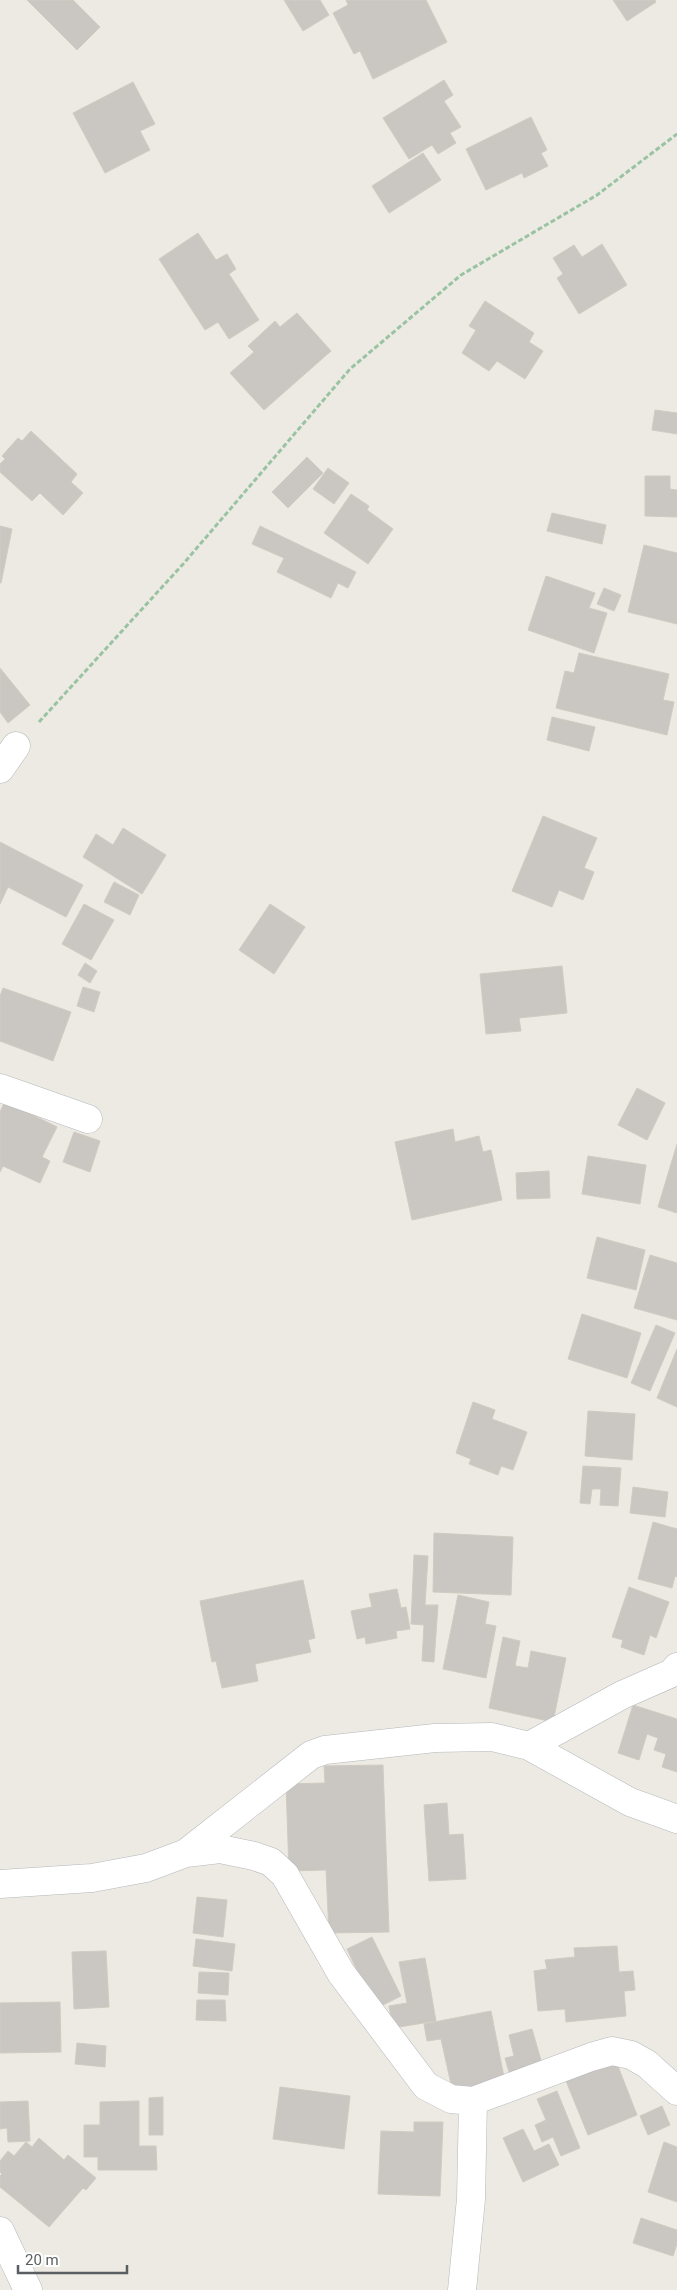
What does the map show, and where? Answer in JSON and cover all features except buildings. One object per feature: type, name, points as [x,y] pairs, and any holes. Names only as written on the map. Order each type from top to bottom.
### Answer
[{"type":"street","points":[[0,769],[16,746]]},
{"type":"street","points":[[0,1088],[88,1119]]},
{"type":"street","points":[[529,1746],[622,1695],[672,1673],[677,1667]]},
{"type":"street","points":[[186,1853],[298,1764],[325,1750],[435,1738],[492,1737],[529,1746],[630,1802],[677,1819]]},
{"type":"street","points":[[0,1884],[92,1878],[146,1868],[186,1853],[220,1849],[254,1856],[271,1862],[285,1875],[341,1972],[426,2086],[451,2099],[473,2101],[612,2051],[632,2055],[647,2064],[677,2091]]},
{"type":"street","points":[[462,2290],[471,2199],[473,2101]]},
{"type":"street","points":[[0,2231],[28,2290]]},
{"type":"path","points":[[16,746],[96,662],[184,563],[350,369],[461,275],[596,195],[677,134]]}]
